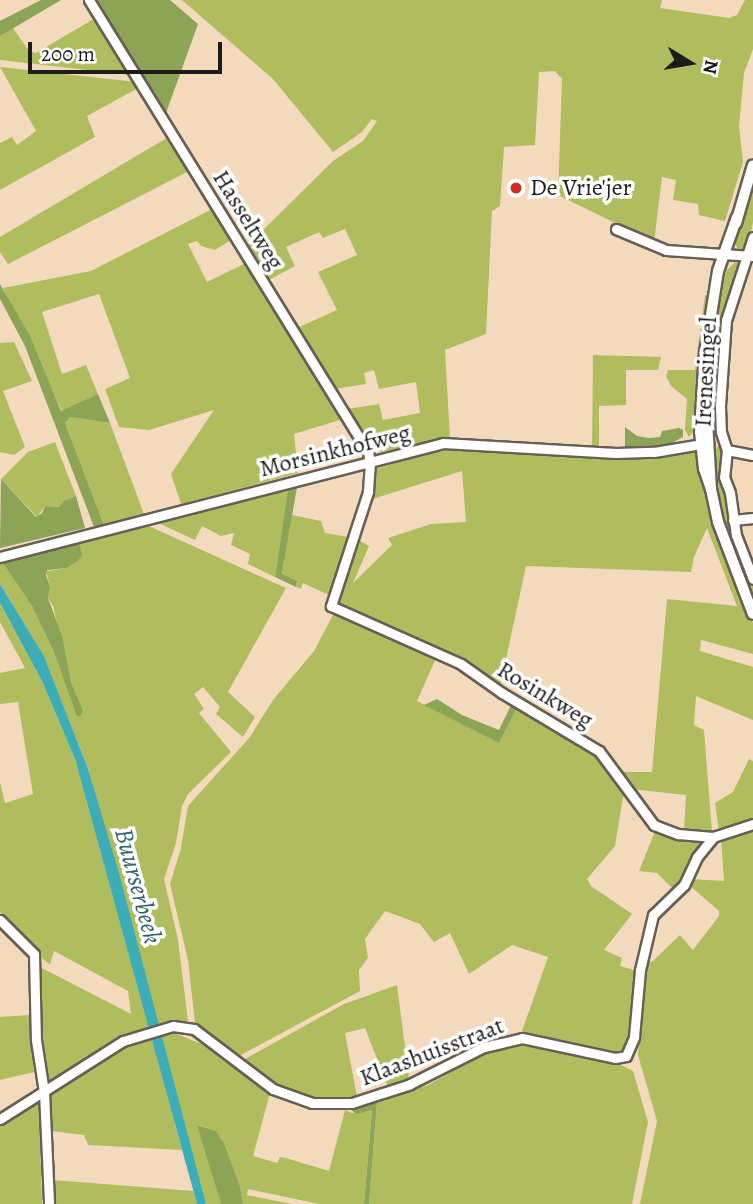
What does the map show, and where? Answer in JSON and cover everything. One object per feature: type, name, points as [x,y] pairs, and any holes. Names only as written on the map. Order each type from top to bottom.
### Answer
[{"type":"main road","points":[[753,165],[716,293],[705,353],[703,394],[704,443],[718,522],[753,614]]},
{"type":"street","name":"Hasseltweg","points":[[89,0],[368,452],[370,462]]},
{"type":"street","points":[[616,229],[666,250],[751,256]]},
{"type":"street","name":"Irenesingel","points":[[753,237],[751,256],[730,301],[724,337],[721,425],[727,450],[723,473],[730,493],[733,520],[753,579]]},
{"type":"street","name":"Morsinkhofweg","points":[[0,557],[457,442],[616,453],[654,452],[704,443]]},
{"type":"street","name":"Irenesingel","points":[[727,450],[753,455]]},
{"type":"street","name":"Rosinkweg","points":[[370,462],[368,492],[331,606],[461,664],[599,751],[654,825],[678,834],[713,837]]},
{"type":"street","points":[[733,520],[753,518]]},
{"type":"street","points":[[713,837],[753,824]]},
{"type":"street","name":"Klaashuisstraat","points":[[0,1119],[123,1041],[173,1026],[194,1030],[273,1089],[312,1103],[352,1102],[383,1093],[422,1079],[484,1047],[522,1038],[615,1058],[626,1056],[634,1037],[636,996],[653,915],[684,885],[697,856],[713,837]]},
{"type":"street","points":[[0,920],[34,954],[36,1040],[44,1091],[49,1204]]},
{"type":"green space","points":[[41,0],[61,0],[0,36],[0,21]]},
{"type":"green space","points":[[97,0],[170,0],[198,24],[166,113]]},
{"type":"green space","points":[[182,0],[662,0],[660,8],[729,18],[737,15],[745,0],[753,0],[753,49],[744,73],[739,126],[743,162],[725,221],[699,215],[698,204],[673,200],[676,180],[662,177],[654,242],[558,195],[562,79],[555,71],[539,72],[535,145],[504,147],[500,206],[492,211],[486,334],[445,350],[450,439],[374,453],[347,409],[379,404],[383,420],[420,413],[416,382],[379,389],[374,370],[364,373],[366,384],[335,389],[297,328],[337,310],[318,272],[357,255],[345,229],[323,238],[319,232],[286,247],[295,266],[269,280],[247,246],[333,161],[363,141],[377,121],[372,119],[362,132],[333,152],[273,79]]},
{"type":"green space","points":[[97,17],[131,75],[0,60],[0,36],[13,28],[29,51],[36,53]]},
{"type":"green space","points":[[0,67],[137,82],[140,87],[87,116],[95,137],[0,190],[0,143],[12,137],[17,145],[36,131]]},
{"type":"green space","points":[[170,136],[191,170],[8,264],[0,252],[0,237]]},
{"type":"green space","points":[[753,178],[753,222],[748,247],[743,252],[738,250],[735,243]]},
{"type":"green space","points":[[214,208],[233,239],[215,250],[201,246],[197,241],[188,244],[207,282],[248,262],[343,419],[294,434],[298,473],[181,504],[171,474],[214,410],[149,430],[119,427],[105,389],[130,378],[99,294],[42,312],[62,374],[86,365],[98,394],[62,411],[3,288],[91,271]]},
{"type":"green space","points":[[735,262],[742,264],[732,283],[717,411],[712,412],[712,425],[717,425],[717,428],[710,428],[709,358],[723,279]]},
{"type":"green space","points":[[0,284],[30,336],[61,411],[98,394],[110,423],[70,417],[65,423],[104,525],[94,527],[25,346],[0,299]]},
{"type":"green space","points":[[705,295],[712,296],[694,431],[689,437],[685,430],[687,399],[671,386],[666,376],[668,370],[695,370]]},
{"type":"green space","points":[[14,342],[32,381],[3,391],[25,447],[14,455],[0,452],[0,343]]},
{"type":"green space","points":[[593,355],[661,357],[658,370],[626,370],[626,405],[599,406],[599,448],[592,448]]},
{"type":"green space","points":[[70,417],[110,423],[144,514],[104,525],[65,423]]},
{"type":"green space","points":[[625,427],[637,436],[649,438],[660,437],[662,431],[679,428],[683,430],[683,437],[670,444],[625,449]]},
{"type":"green space","points":[[55,442],[76,496],[65,501],[60,507],[45,506],[37,517],[1,479],[28,452]]},
{"type":"green space","points":[[720,442],[739,552],[753,585],[753,605],[734,561],[716,499],[714,453]]},
{"type":"green space","points":[[458,449],[624,460],[670,455],[686,449],[696,453],[723,552],[753,623],[753,654],[701,640],[700,651],[753,667],[753,720],[696,696],[694,725],[704,730],[712,832],[684,831],[686,795],[630,789],[620,772],[652,772],[667,599],[737,606],[707,528],[694,557],[691,572],[526,566],[500,687],[336,603],[357,539],[369,546],[353,583],[392,545],[388,538],[431,524],[466,522],[462,471],[366,501],[373,470],[425,454]]},
{"type":"green space","points":[[1,479],[36,517],[42,513],[45,506],[59,507],[64,501],[76,496],[85,528],[0,548]]},
{"type":"green space","points":[[315,479],[288,491],[275,577],[248,564],[250,554],[231,545],[234,533],[221,536],[202,526],[195,540],[152,520]]},
{"type":"green space","points":[[297,487],[282,574],[297,581],[296,587],[275,577],[288,490]]},
{"type":"green space","points":[[292,515],[321,521],[325,533],[349,537],[331,596],[303,583],[301,589],[296,587],[297,581],[282,575]]},
{"type":"green space","points":[[142,523],[286,588],[228,692],[255,717],[243,737],[216,714],[220,707],[203,687],[194,694],[204,709],[199,713],[231,752],[188,794],[182,806],[176,843],[164,879],[178,940],[188,1021],[158,1026],[88,769],[44,656],[0,584],[0,559],[32,606],[54,652],[76,715],[80,717],[81,708],[71,682],[53,606],[48,598],[50,587],[46,571],[67,568],[77,562],[78,542]]},
{"type":"green space","points":[[79,543],[82,555],[77,562],[67,568],[47,570],[46,575],[50,587],[48,598],[62,636],[71,682],[83,711],[80,717],[76,715],[54,652],[32,606],[0,559]]},
{"type":"green space","points":[[0,603],[42,681],[75,759],[149,1028],[121,1038],[49,1082],[41,1024],[40,967],[131,1014],[128,991],[54,951],[50,964],[46,962],[0,912],[0,782],[5,803],[33,794],[18,702],[0,704],[0,673],[25,668],[0,622]]},
{"type":"green space","points":[[334,613],[437,656],[417,701],[499,743],[519,704],[592,749],[624,791],[615,846],[587,879],[591,886],[632,914],[604,950],[622,958],[620,966],[637,971],[629,1047],[621,1054],[521,1034],[548,957],[512,945],[469,974],[450,933],[434,942],[420,924],[385,911],[365,939],[368,958],[359,970],[360,991],[239,1056],[195,1023],[188,960],[170,884],[181,848],[188,806],[250,737],[273,700],[314,651]]},
{"type":"green space","points":[[437,699],[462,715],[499,730],[513,701],[519,704],[499,743],[424,705]]},
{"type":"green space","points":[[749,759],[753,761],[753,819],[719,831],[715,803],[733,792]]},
{"type":"green space","points":[[753,825],[753,1204],[640,1204],[657,1121],[638,1055],[644,964],[653,961],[680,935],[693,950],[719,916],[719,911],[688,884],[690,879],[724,881],[721,837]]},
{"type":"green space","points":[[656,829],[707,838],[675,891],[657,873],[639,871]]},
{"type":"green space","points":[[397,985],[409,1078],[388,1087],[365,1028],[345,1033],[357,1097],[317,1101],[287,1092],[243,1060],[344,1004]]},
{"type":"green space","points":[[29,1015],[34,1072],[0,1080],[0,1017]]},
{"type":"green space","points":[[167,1030],[204,1045],[270,1093],[253,1156],[277,1163],[280,1157],[286,1158],[329,1171],[345,1110],[352,1113],[372,1109],[364,1204],[319,1204],[248,1189],[247,1195],[292,1204],[243,1204],[240,1186],[224,1143],[216,1131],[198,1125],[221,1204],[206,1204],[159,1032]]},
{"type":"green space","points":[[151,1034],[182,1150],[88,1145],[84,1135],[51,1131],[50,1092],[122,1046]]},
{"type":"green space","points":[[516,1044],[544,1046],[619,1064],[633,1071],[648,1122],[632,1204],[369,1204],[377,1102],[428,1085],[489,1051]]},
{"type":"green space","points":[[42,1095],[39,1109],[42,1204],[0,1204],[0,1123]]},
{"type":"green space","points":[[377,1102],[369,1204],[364,1204],[372,1110],[356,1114],[350,1109]]},
{"type":"green space","points":[[197,1125],[216,1131],[224,1143],[240,1186],[243,1204],[221,1204]]},
{"type":"green space","points":[[53,1180],[193,1191],[197,1204],[54,1204]]},
{"type":"water","points":[[0,584],[44,656],[88,769],[119,873],[206,1204],[197,1204],[75,759],[42,681],[0,603]]},
{"type":"place","name":"De Vrie'jer","points":[[516,188]]},
{"type":"water label","name":"Buurserbeek","points":[[138,886]]}]
